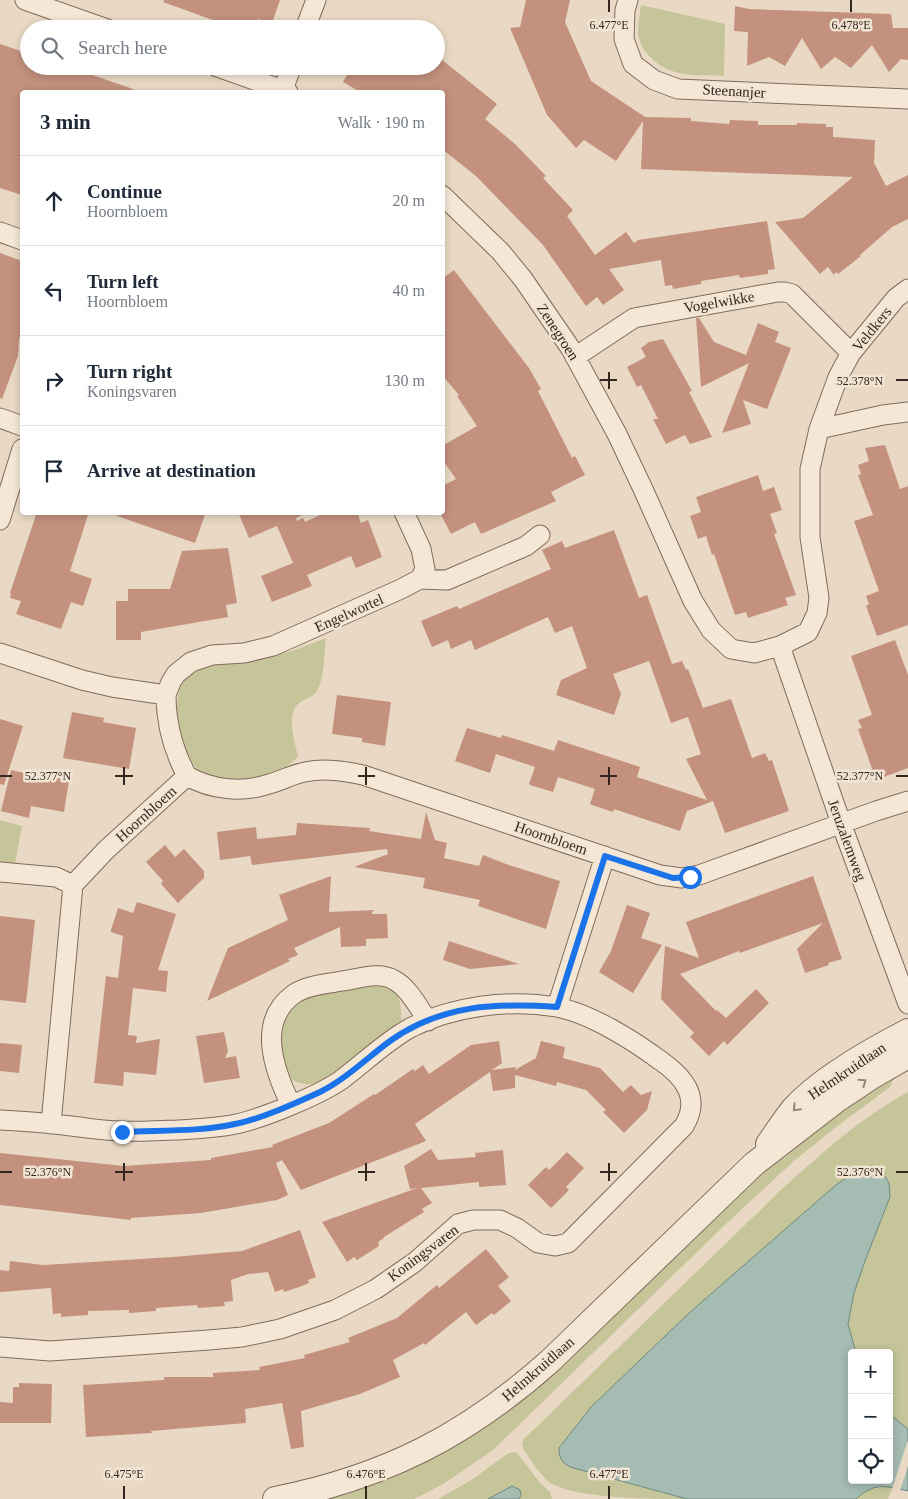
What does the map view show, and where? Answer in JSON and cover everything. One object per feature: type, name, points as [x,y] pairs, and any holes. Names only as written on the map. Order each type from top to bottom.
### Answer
[{"type":"street","points":[[25,0],[82,20]]},
{"type":"street","points":[[308,20],[316,0]]},
{"type":"street","name":"Steenanjer","points":[[628,0],[625,10],[624,39],[633,64],[654,80],[678,89],[908,99]]},
{"type":"street","points":[[241,75],[283,90]]},
{"type":"street","points":[[286,90],[290,75]]},
{"type":"street","name":"Zenegroen","points":[[445,198],[500,251],[523,280],[575,357],[617,434],[693,601],[712,630],[731,650],[754,653],[780,646]]},
{"type":"street","points":[[0,232],[20,239]]},
{"type":"street","name":"Veldkers","points":[[820,429],[838,377],[852,353],[891,305],[908,289]]},
{"type":"street","name":"Vogelwikke","points":[[575,357],[634,318],[778,292],[792,294],[852,353]]},
{"type":"street","points":[[780,646],[808,632],[817,613],[820,598],[810,538],[810,469],[820,429],[883,415],[908,412]]},
{"type":"street","points":[[0,418],[20,425]]},
{"type":"street","points":[[0,520],[20,455]]},
{"type":"street","points":[[405,515],[421,549],[425,569],[420,579]]},
{"type":"street","name":"Engelwortel","points":[[166,695],[176,674],[190,662],[212,655],[244,653],[273,646],[420,579],[448,580],[526,546],[540,535]]},
{"type":"street","name":"Jeruzalemweg","points":[[780,646],[840,823],[908,1004]]},
{"type":"street","points":[[0,653],[82,680],[112,687],[166,695],[166,713],[173,745],[187,776]]},
{"type":"street","name":"Hoornbloem","points":[[73,885],[106,850],[187,776],[200,784],[221,788],[247,789],[268,785],[305,772],[327,769],[363,774],[666,876],[682,878],[690,877],[840,823],[908,801]]},
{"type":"street","name":"Hoornbloem","points":[[557,1007],[605,856]]},
{"type":"street","points":[[0,872],[56,877],[73,885],[51,1124]]},
{"type":"street","points":[[290,1104],[274,1065],[271,1039],[272,1023],[281,1006],[295,992],[313,986],[375,976],[394,979],[405,989],[428,1021]]},
{"type":"street","name":"Koningsvaren","points":[[0,1120],[122,1132],[193,1129],[236,1124],[320,1092],[339,1081],[391,1040],[428,1021],[454,1012],[481,1006],[516,1004],[557,1007],[599,1023],[634,1041],[667,1065],[683,1082],[690,1093],[691,1106],[690,1116],[684,1126],[568,1243],[555,1246],[538,1243],[517,1228],[500,1220],[473,1220],[458,1224],[415,1262],[376,1289],[335,1310],[280,1329],[242,1337],[50,1352],[0,1346]]},
{"type":"street","name":"Helmkruidlaan","points":[[754,1164],[793,1109],[812,1092],[854,1062],[908,1032]]},
{"type":"street","name":"Helmkruidlaan","points":[[275,1499],[355,1478],[391,1466],[442,1440],[495,1407],[523,1386],[550,1361],[754,1164],[837,1100],[872,1076],[908,1056]]},
{"type":"green space","points":[[641,5],[725,24],[724,76],[676,72],[661,65],[648,55],[643,48],[638,32]]},
{"type":"green space","points":[[326,638],[320,685],[311,697],[298,704],[294,709],[292,729],[298,757],[273,774],[252,779],[230,780],[199,773],[186,753],[180,737],[176,711],[180,684],[188,675],[209,665],[251,661],[292,651]]},
{"type":"green space","points":[[0,820],[22,826],[15,864],[0,862]]},
{"type":"green space","points":[[369,985],[391,990],[395,994],[400,1004],[401,1020],[349,1064],[327,1078],[312,1084],[299,1083],[291,1079],[285,1071],[280,1034],[286,1013],[306,997],[333,990]]},
{"type":"green space","points":[[891,1072],[894,1078],[890,1087],[795,1160],[728,1222],[493,1450],[445,1483],[414,1499],[322,1499],[481,1429],[517,1404],[577,1352],[766,1167]]},
{"type":"green space","points":[[908,1092],[908,1429],[893,1417],[893,1349],[855,1349],[848,1326],[850,1306],[859,1274],[890,1197],[837,1184],[688,1314],[591,1407],[559,1448],[570,1467],[687,1499],[596,1495],[562,1488],[546,1480],[524,1450],[522,1445],[524,1439],[784,1187],[828,1148],[891,1102]]},
{"type":"green space","points":[[517,1453],[541,1484],[550,1492],[552,1499],[438,1499],[473,1479],[507,1454]]},
{"type":"green space","points":[[893,1486],[888,1499],[856,1499],[867,1490]]},
{"type":"shaded area","points":[[872,1166],[881,1170],[889,1183],[890,1197],[854,1293],[848,1324],[855,1349],[848,1349],[848,1484],[893,1484],[893,1417],[908,1429],[908,1491],[880,1487],[869,1490],[856,1499],[687,1499],[570,1467],[564,1463],[560,1457],[559,1448],[591,1407],[688,1314],[837,1184],[864,1167]]},
{"type":"shaded area","points":[[512,1486],[520,1490],[521,1495],[519,1499],[488,1499]]},
{"type":"pier","points":[[908,1440],[908,1466],[900,1491],[892,1489]]},
{"type":"building","points":[[164,0],[280,0],[273,20],[213,20],[163,2]]},
{"type":"building","points":[[526,0],[570,0],[565,22],[591,81],[645,117],[691,118],[691,121],[729,124],[730,120],[758,121],[758,125],[826,124],[826,127],[833,127],[833,137],[875,140],[874,163],[886,186],[908,175],[908,219],[892,227],[861,256],[838,274],[836,272],[834,275],[828,267],[820,274],[775,222],[803,218],[853,177],[641,169],[643,121],[616,161],[584,140],[576,148],[547,115],[510,28],[520,27]]},
{"type":"building","points":[[735,6],[749,9],[891,14],[893,28],[908,28],[908,60],[901,59],[889,72],[872,45],[851,68],[835,57],[821,69],[802,38],[785,66],[769,57],[747,66],[748,32],[734,31]]},
{"type":"building","points":[[0,44],[20,51],[20,75],[92,75],[133,89],[20,90],[20,194],[0,188]]},
{"type":"building","points":[[445,62],[497,104],[485,119],[515,144],[546,176],[543,178],[573,210],[567,216],[595,255],[626,232],[634,243],[638,240],[767,221],[775,269],[768,270],[768,274],[740,278],[739,275],[701,281],[701,284],[673,289],[672,285],[665,286],[661,260],[609,269],[624,290],[603,305],[597,297],[586,306],[543,245],[476,176],[445,151],[445,90],[357,90],[343,82],[347,75],[445,75]]},
{"type":"building","points":[[0,253],[20,260],[20,337],[18,356],[2,399],[0,398]]},
{"type":"building","points":[[454,270],[529,368],[541,389],[538,391],[572,458],[575,456],[585,475],[551,492],[556,501],[481,534],[475,522],[451,534],[441,515],[445,515],[445,484],[456,479],[445,463],[445,444],[477,426],[457,396],[459,395],[445,379],[445,277]]},
{"type":"building","points":[[696,318],[699,318],[714,342],[746,355],[758,323],[779,332],[775,342],[791,348],[767,409],[743,400],[751,424],[722,433],[749,363],[701,387]]},
{"type":"building","points":[[663,339],[692,391],[689,392],[712,437],[690,444],[685,435],[666,444],[653,419],[658,419],[641,385],[637,387],[627,367],[646,357],[641,348],[649,342]]},
{"type":"building","points":[[885,445],[900,489],[908,486],[908,625],[877,636],[866,606],[869,604],[866,596],[879,591],[854,521],[873,515],[858,475],[861,474],[858,465],[869,461],[865,448]]},
{"type":"building","points":[[758,475],[763,491],[774,487],[782,510],[770,514],[777,533],[774,534],[796,595],[785,598],[788,605],[748,618],[746,612],[735,615],[706,536],[698,539],[690,516],[701,512],[696,497]]},
{"type":"building","points":[[36,515],[88,515],[70,571],[92,579],[83,606],[71,602],[61,629],[16,614],[21,601],[10,598]]},
{"type":"building","points":[[117,515],[205,515],[195,543]]},
{"type":"building","points":[[239,515],[302,515],[296,518],[297,521],[303,518],[305,522],[320,515],[358,515],[361,523],[368,520],[382,557],[356,568],[351,556],[307,575],[312,586],[272,602],[261,576],[293,563],[277,526],[249,538]]},
{"type":"building","points":[[614,530],[639,598],[647,595],[672,664],[682,661],[686,670],[688,669],[703,708],[731,699],[752,758],[765,753],[769,761],[772,760],[789,811],[725,833],[713,801],[687,811],[680,831],[614,809],[613,812],[592,805],[590,804],[595,789],[558,777],[553,792],[530,785],[535,767],[496,754],[490,773],[455,761],[467,728],[501,738],[502,735],[554,751],[558,740],[640,767],[637,777],[707,800],[686,759],[701,754],[688,717],[671,723],[649,661],[613,674],[621,694],[614,715],[556,695],[561,680],[587,668],[572,626],[555,633],[548,617],[475,650],[471,640],[451,649],[448,640],[432,647],[421,621],[457,606],[459,609],[551,569],[542,550],[562,541],[565,548]]},
{"type":"building","points":[[228,548],[237,603],[226,605],[228,617],[141,632],[141,640],[116,640],[116,601],[128,601],[128,589],[170,589],[182,551]]},
{"type":"building","points":[[895,640],[908,675],[908,768],[876,780],[858,729],[862,728],[858,720],[872,715],[851,656]]},
{"type":"building","points":[[337,695],[391,702],[385,746],[362,742],[362,738],[332,734]]},
{"type":"building","points":[[72,712],[104,718],[103,722],[136,728],[129,769],[63,758]]},
{"type":"building","points":[[0,719],[23,726],[4,785],[0,784]]},
{"type":"building","points":[[11,770],[51,779],[52,777],[69,780],[64,812],[31,806],[29,818],[1,811]]},
{"type":"building","points":[[426,812],[435,840],[447,843],[444,858],[479,866],[483,855],[560,881],[546,929],[478,906],[480,900],[423,888],[425,878],[354,867],[388,854],[387,849],[252,865],[250,856],[220,860],[217,832],[256,827],[257,839],[296,835],[297,823],[370,828],[369,831],[421,839]]},
{"type":"building","points":[[165,845],[175,857],[184,849],[204,871],[204,878],[178,903],[161,884],[163,881],[146,862]]},
{"type":"building","points":[[331,876],[329,912],[375,910],[372,914],[387,914],[388,938],[366,939],[366,946],[341,947],[340,927],[294,948],[298,955],[288,959],[290,961],[207,1001],[228,948],[288,920],[279,895]]},
{"type":"building","points":[[813,876],[842,959],[805,973],[797,949],[823,923],[740,953],[739,951],[680,974],[716,1011],[726,1018],[756,989],[769,1003],[727,1045],[724,1041],[709,1056],[690,1037],[694,1033],[661,999],[665,946],[699,958],[686,922]]},
{"type":"building","points":[[137,902],[176,914],[158,970],[168,971],[166,992],[133,988],[128,1035],[137,1036],[136,1043],[160,1039],[156,1075],[124,1072],[123,1086],[94,1083],[106,976],[118,978],[123,936],[111,932],[111,930],[118,908],[133,913]]},
{"type":"building","points":[[627,905],[650,913],[641,938],[662,945],[633,993],[599,972],[611,951]]},
{"type":"building","points":[[0,916],[35,920],[26,1003],[0,1000]]},
{"type":"building","points":[[449,941],[519,964],[470,969],[443,960]]},
{"type":"building","points":[[224,1032],[228,1051],[225,1058],[236,1056],[240,1078],[204,1083],[196,1036]]},
{"type":"building","points":[[499,1041],[502,1063],[492,1070],[516,1067],[515,1070],[536,1058],[541,1041],[565,1047],[563,1058],[600,1068],[623,1092],[631,1085],[641,1095],[652,1091],[647,1110],[624,1133],[603,1112],[606,1110],[586,1090],[557,1082],[556,1086],[515,1075],[515,1088],[493,1091],[490,1072],[415,1124],[426,1141],[301,1190],[282,1160],[276,1163],[288,1195],[277,1200],[201,1213],[131,1218],[131,1220],[0,1205],[0,1153],[124,1166],[211,1160],[211,1158],[273,1147],[272,1145],[329,1123],[413,1069],[415,1071],[423,1065],[429,1074],[471,1045]]},
{"type":"building","points":[[0,1043],[22,1045],[19,1073],[0,1071]]},
{"type":"building","points":[[431,1149],[438,1160],[476,1157],[475,1153],[503,1150],[506,1185],[479,1187],[479,1182],[421,1188],[432,1203],[422,1209],[424,1212],[384,1237],[378,1242],[379,1246],[357,1260],[354,1257],[347,1262],[322,1222],[417,1188],[410,1189],[404,1166]]},
{"type":"building","points":[[567,1152],[584,1168],[566,1187],[569,1190],[551,1208],[528,1185],[546,1167],[549,1170]]},
{"type":"building","points":[[300,1230],[316,1277],[308,1280],[309,1283],[299,1287],[284,1292],[283,1289],[275,1292],[268,1272],[248,1274],[231,1280],[233,1301],[224,1302],[225,1306],[198,1308],[197,1305],[156,1308],[156,1311],[129,1313],[129,1310],[88,1311],[88,1315],[61,1317],[61,1313],[53,1314],[51,1288],[0,1292],[0,1270],[9,1271],[10,1261],[43,1265],[242,1251]]},
{"type":"building","points":[[486,1249],[509,1277],[498,1286],[511,1301],[494,1315],[492,1313],[476,1325],[466,1312],[425,1345],[424,1343],[393,1360],[400,1377],[360,1394],[301,1411],[304,1447],[291,1449],[282,1403],[245,1409],[246,1423],[151,1431],[152,1433],[86,1437],[83,1385],[164,1380],[164,1377],[213,1377],[213,1373],[260,1370],[259,1367],[305,1358],[304,1355],[350,1342],[348,1338],[397,1318],[437,1285],[439,1288]]},
{"type":"building","points":[[19,1383],[52,1384],[51,1423],[0,1423],[0,1402],[13,1403],[13,1387],[19,1387]]},
{"type":"route","points":[[122,1132],[193,1129],[236,1124],[320,1092],[339,1081],[391,1040],[428,1021],[454,1012],[481,1006],[516,1004],[557,1007],[605,856],[660,875],[673,878],[690,877]]}]
